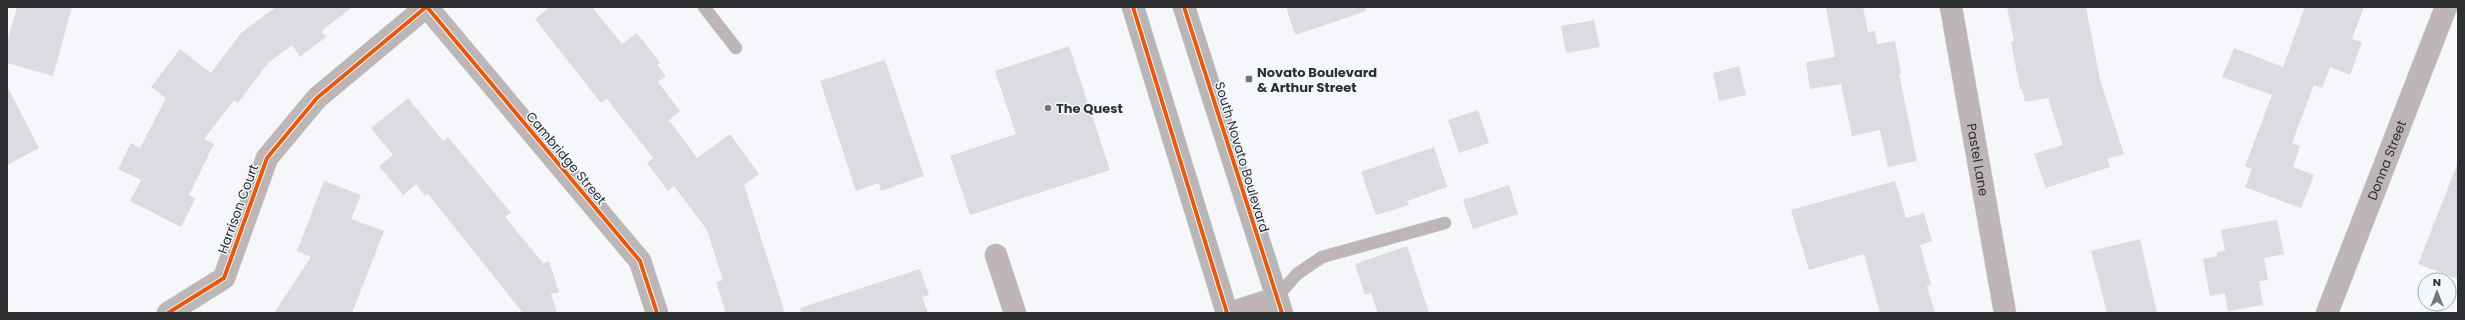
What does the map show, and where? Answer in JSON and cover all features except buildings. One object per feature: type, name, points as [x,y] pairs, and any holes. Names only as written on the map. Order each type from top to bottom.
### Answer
[{"type":"main road","points":[[1133,7],[1229,313]]},
{"type":"main road","name":"South Novato Boulevard","points":[[1184,7],[1279,306]]},
{"type":"street","name":"Harrison Court","points":[[168,313],[224,278],[267,158],[312,104],[426,7]]},
{"type":"street","name":"Cambridge Street","points":[[426,7],[640,261],[657,313]]},
{"type":"street","name":"Pastel Lane","points":[[1951,7],[2005,313]]},
{"type":"street","name":"Donna Street","points":[[2327,313],[2446,7]]},
{"type":"street","points":[[996,255],[1015,313]]},
{"type":"street","points":[[1229,313],[1279,306]]},
{"type":"lane","points":[[704,7],[736,48]]},
{"type":"lane","points":[[1279,306],[1297,274],[1322,257],[1445,223]]},
{"type":"cycle path","points":[[168,313],[224,278],[267,158],[317,98],[426,7]]},
{"type":"cycle path","points":[[427,7],[640,261],[657,313]]},
{"type":"cycle path","points":[[1133,7],[1227,313]]},
{"type":"cycle path","points":[[1184,7],[1282,313]]},
{"type":"place","name":"Novato Boulevard & Arthur Street","points":[[1249,79]]},
{"type":"place","name":"The Quest","points":[[1048,108]]}]
